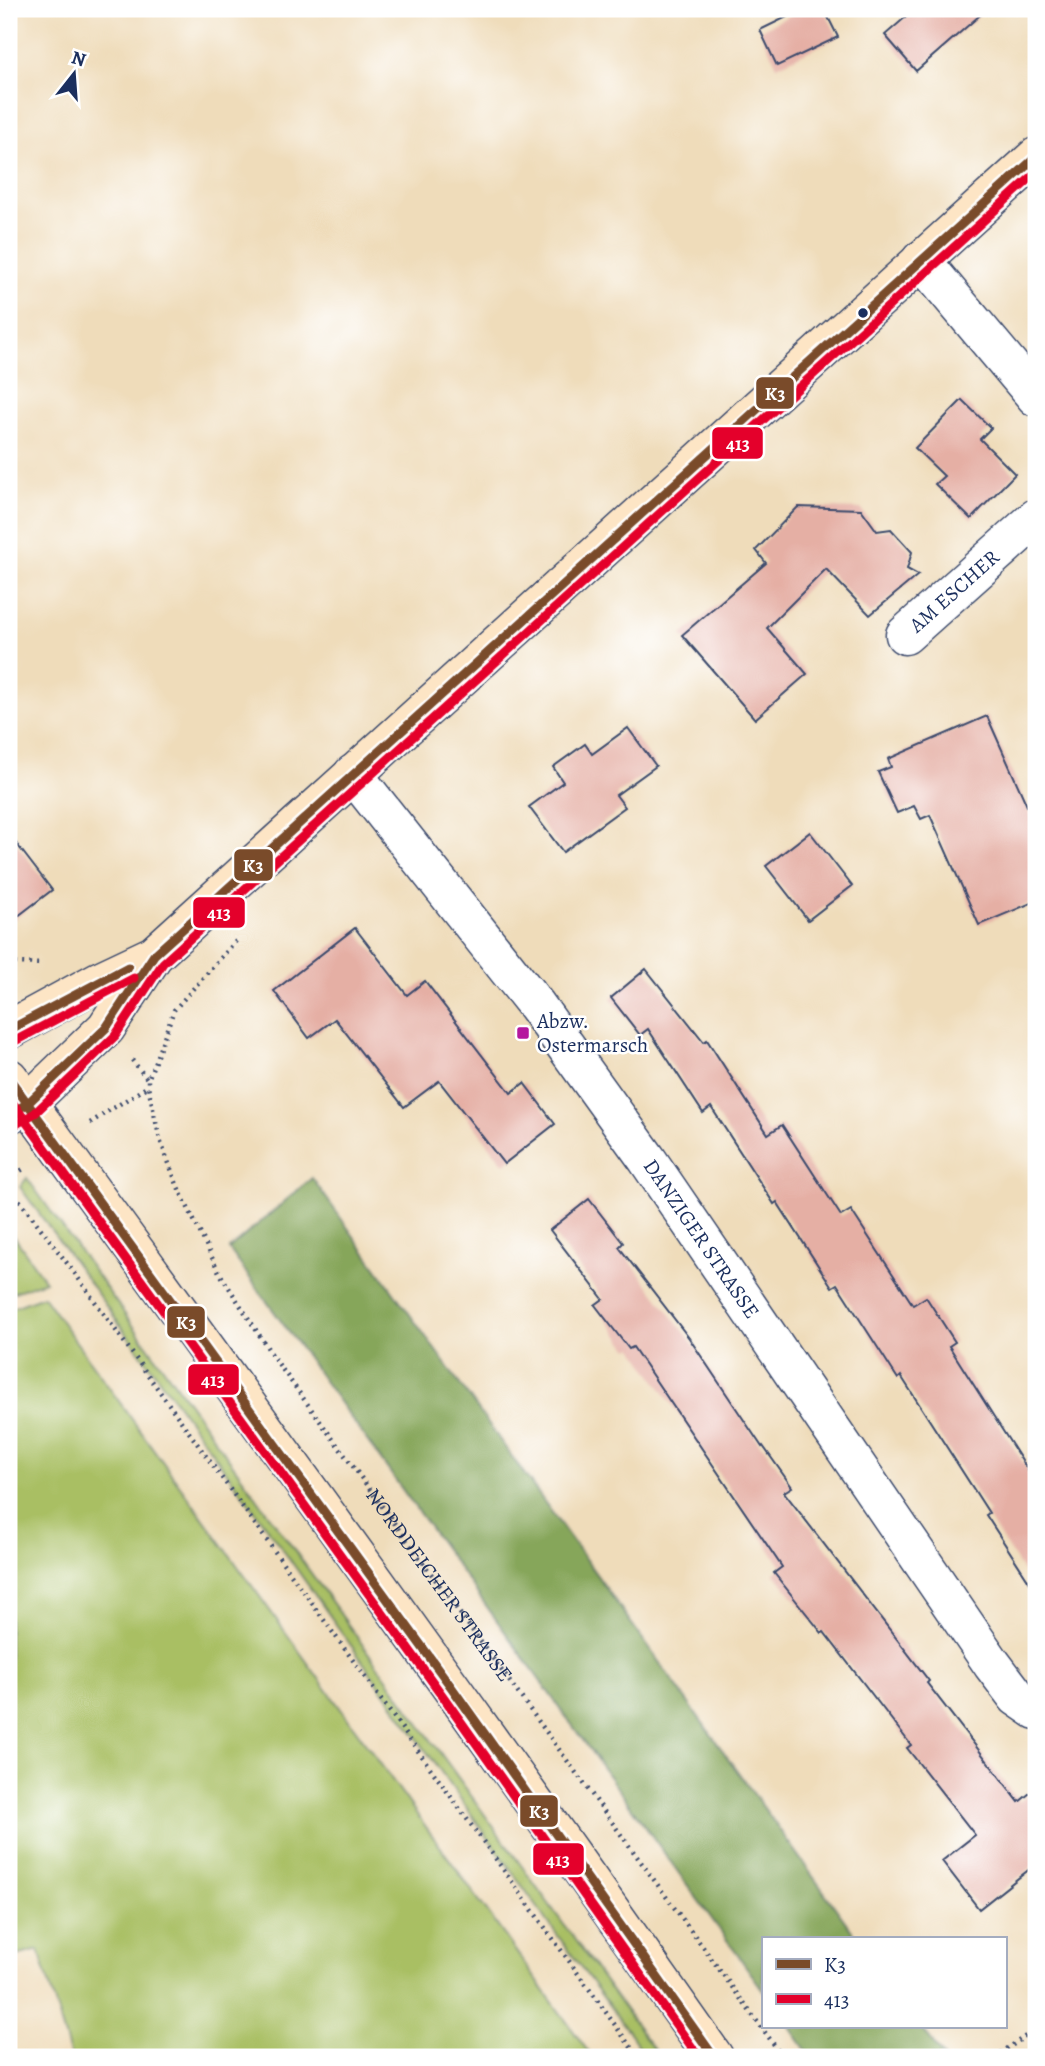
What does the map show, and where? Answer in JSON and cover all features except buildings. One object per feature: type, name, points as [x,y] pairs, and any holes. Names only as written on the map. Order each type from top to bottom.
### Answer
[{"type":"main road","points":[[714,2057],[450,1685],[15,1099],[106,1028],[153,955],[1036,157]]},
{"type":"main road","points":[[9,1030],[153,955]]},
{"type":"street","points":[[921,260],[1036,397]]},
{"type":"street","name":"AM ESCHER","points":[[905,635],[1036,518]]},
{"type":"street","name":"DANZIGER STRASSE","points":[[353,774],[536,1005],[647,1159],[992,1664],[1017,1697],[1036,1710]]},
{"type":"path","name":"NORDDEICHER STRASSE","points":[[148,1086],[160,1140],[178,1187],[219,1272],[267,1348],[783,2057]]},
{"type":"path","points":[[9,1191],[20,1201],[85,1286],[638,2057]]},
{"type":"path","points":[[995,2057],[1036,2029]]},
{"type":"green space","points":[[27,1178],[659,2057],[647,2057],[558,1936],[20,1187]]},
{"type":"green space","points":[[312,1178],[856,1937],[762,1937],[762,1989],[229,1249]]},
{"type":"green space","points":[[9,1229],[45,1281],[9,1294]]},
{"type":"green space","points":[[43,1296],[592,2057],[71,2057],[39,1950],[9,1958],[9,1309]]},
{"type":"green space","points":[[790,2028],[921,2028],[943,2057],[811,2057]]},
{"type":"transit line","name":"K3","points":[[9,1114],[27,1104],[106,1028],[154,955],[1036,157]]},
{"type":"transit line","name":"413","points":[[15,1125],[35,1113],[115,1036],[163,963],[1036,173]]},
{"type":"transit line","name":"K3","points":[[9,1030],[128,967]]},
{"type":"transit line","name":"413","points":[[15,1041],[134,978]]},
{"type":"transit line","name":"K3","points":[[9,1078],[452,1688],[714,2057]]},
{"type":"transit line","name":"413","points":[[9,1098],[442,1695],[699,2057]]},
{"type":"place","name":"Abzw. Ostermarsch","points":[[523,1033]]}]
